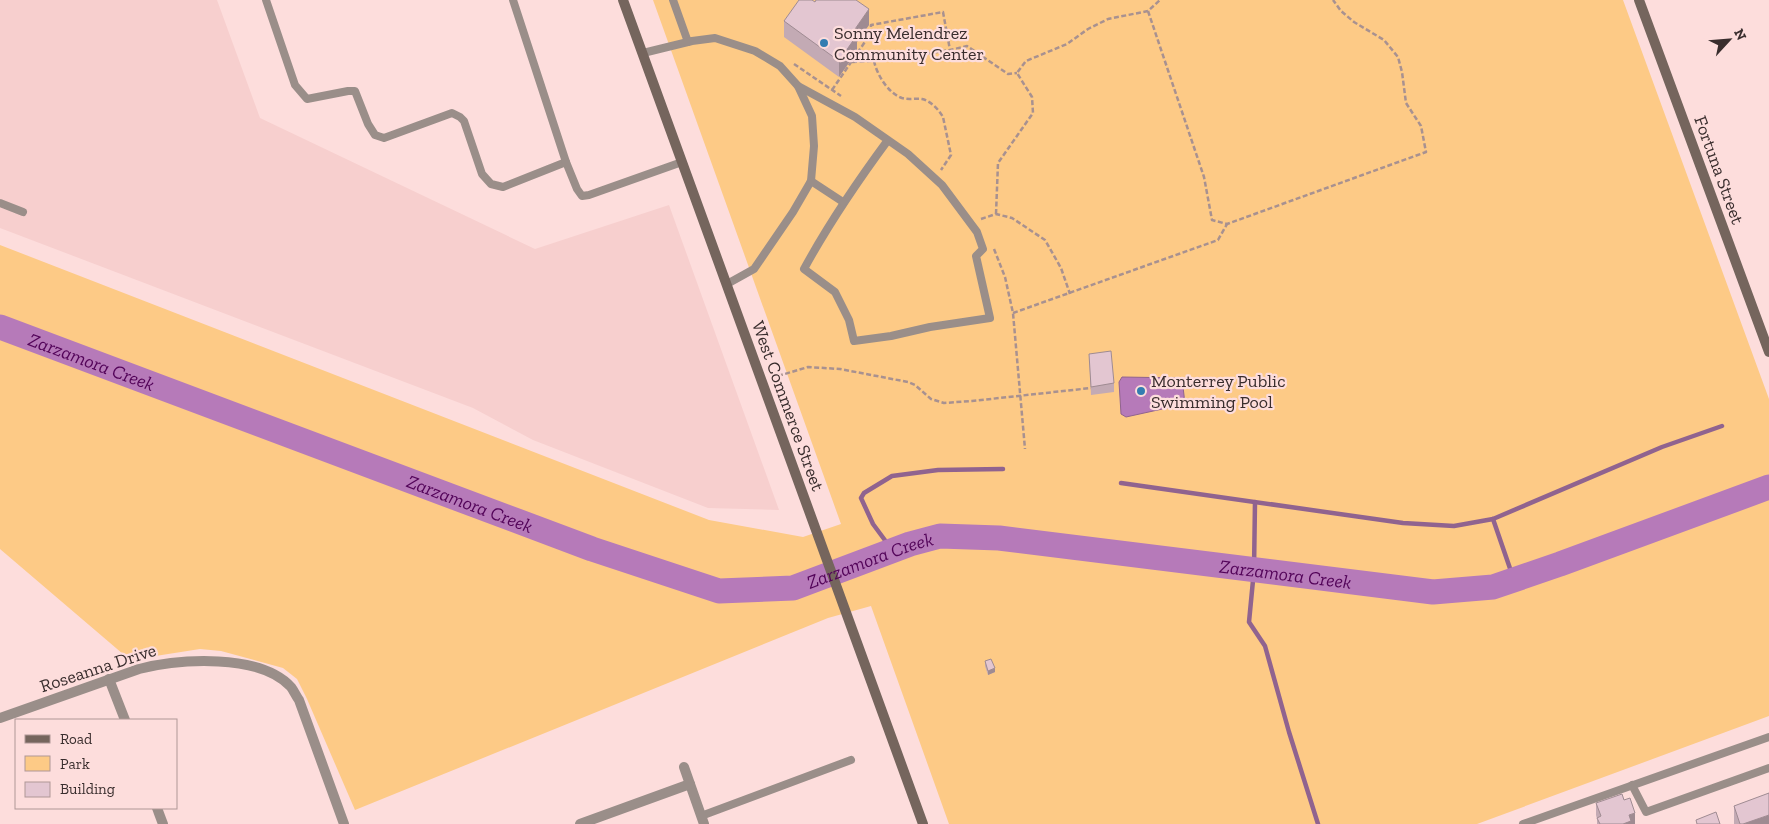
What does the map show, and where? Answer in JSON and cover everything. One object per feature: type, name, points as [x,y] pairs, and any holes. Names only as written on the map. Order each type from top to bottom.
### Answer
[{"type":"main road","name":"West Commerce Street","points":[[623,0],[923,824]]},
{"type":"main road","name":"Fortuna Street","points":[[1639,0],[1769,352]]},
{"type":"street","name":"Roseanna Drive","points":[[0,718],[109,679],[161,664],[206,660],[250,667],[270,674],[291,687],[299,700],[344,824]]},
{"type":"street","points":[[109,679],[125,719]]},
{"type":"street","points":[[684,767],[703,820]]},
{"type":"street","points":[[580,824],[690,784]]},
{"type":"street","points":[[157,809],[163,824]]},
{"type":"lane","points":[[266,0],[295,85],[307,99],[348,90],[355,91],[368,124],[375,135],[384,138],[452,113],[460,116],[464,121],[482,174],[491,184],[503,187],[566,162]]},
{"type":"lane","points":[[513,0],[566,162],[577,189],[582,196],[682,162]]},
{"type":"lane","points":[[673,0],[688,42]]},
{"type":"lane","points":[[643,53],[688,42],[715,38],[755,51],[780,66],[798,86],[812,116],[814,146],[811,181],[793,212],[754,269],[726,284]]},
{"type":"lane","points":[[798,86],[855,117],[888,140],[908,154],[942,184],[977,232],[983,249],[976,256],[990,318],[854,341],[848,320],[835,292],[804,269],[823,233],[888,140]]},
{"type":"lane","points":[[811,181],[844,202]]},
{"type":"lane","points":[[0,203],[23,212]]},
{"type":"lane","points":[[1522,824],[1545,820],[1632,785],[1769,737]]},
{"type":"lane","points":[[703,820],[851,760]]},
{"type":"lane","points":[[1632,785],[1646,812],[1769,768]]},
{"type":"path","points":[[852,62],[887,60],[967,46],[1008,74],[1017,73],[1026,61],[1067,44],[1108,18],[1148,11],[1160,0]]},
{"type":"path","points":[[1148,11],[1204,177],[1212,220],[1228,224],[1426,152],[1420,126],[1406,103],[1398,58],[1384,40],[1341,12],[1334,0]]},
{"type":"path","points":[[824,100],[871,33],[871,25],[942,12],[950,50]]},
{"type":"path","points":[[874,61],[876,70],[883,82],[897,95],[904,98],[923,99],[941,112],[951,155],[941,171],[935,166]]},
{"type":"path","points":[[792,62],[847,100]]},
{"type":"path","points":[[996,214],[998,163],[1033,113],[1032,97],[1017,73]]},
{"type":"path","points":[[984,227],[981,219],[996,214],[1012,218],[1045,240],[1061,268],[1070,294]]},
{"type":"path","points":[[1013,313],[1218,240],[1228,224]]},
{"type":"path","points":[[991,242],[1004,277],[1013,313],[1025,449]]},
{"type":"path","points":[[778,376],[808,367],[840,369],[908,382],[915,385],[930,399],[944,403],[1091,388]]},
{"type":"shaded area","points":[[0,0],[217,0],[260,118],[535,249],[669,205],[779,510],[708,508],[533,440],[473,408],[0,228]]},
{"type":"shaded area","points":[[1122,377],[1182,378],[1185,404],[1126,417],[1121,414],[1119,382]]},
{"type":"green space","points":[[653,0],[1623,0],[1769,399],[1769,716],[1477,824],[949,824],[871,606],[828,618],[355,810],[297,679],[283,668],[221,651],[200,649],[130,660],[0,549],[0,245],[709,520],[803,537],[841,524]]},
{"type":"building","name":"Sonny Melendrez Community Center","points":[[799,0],[812,0],[815,2],[816,0],[856,0],[869,9],[853,32],[857,35],[839,61],[784,21]]},
{"type":"building","points":[[1111,351],[1114,383],[1091,387],[1089,354]]},
{"type":"building","points":[[991,659],[995,668],[988,671],[985,661]]},
{"type":"building","points":[[1769,793],[1769,815],[1740,824],[1734,806]]},
{"type":"building","points":[[1622,794],[1624,800],[1630,798],[1635,813],[1629,815],[1631,821],[1623,824],[1600,824],[1597,818],[1601,816],[1596,803]]},
{"type":"building","points":[[1716,812],[1720,824],[1697,824],[1696,820]]},
{"type":"waterway","name":"Zarzamora Creek","points":[[0,327],[592,549],[719,591],[793,588],[910,544],[940,536],[999,538],[1433,592],[1493,587],[1769,487]]},
{"type":"waterway","points":[[1121,483],[1403,523],[1454,526],[1493,519],[1662,447],[1722,426]]},
{"type":"waterway","points":[[899,548],[887,543],[873,524],[861,498],[864,493],[892,476],[938,470],[1003,469]]},
{"type":"waterway","points":[[1255,502],[1254,570],[1249,622],[1265,646],[1289,732],[1318,824]]},
{"type":"waterway","points":[[1493,519],[1514,580]]},
{"type":"place","name":"Sonny Melendrez Community Center","points":[[824,43]]},
{"type":"place","name":"Monterrey Public Swimming Pool","points":[[1141,391]]}]
